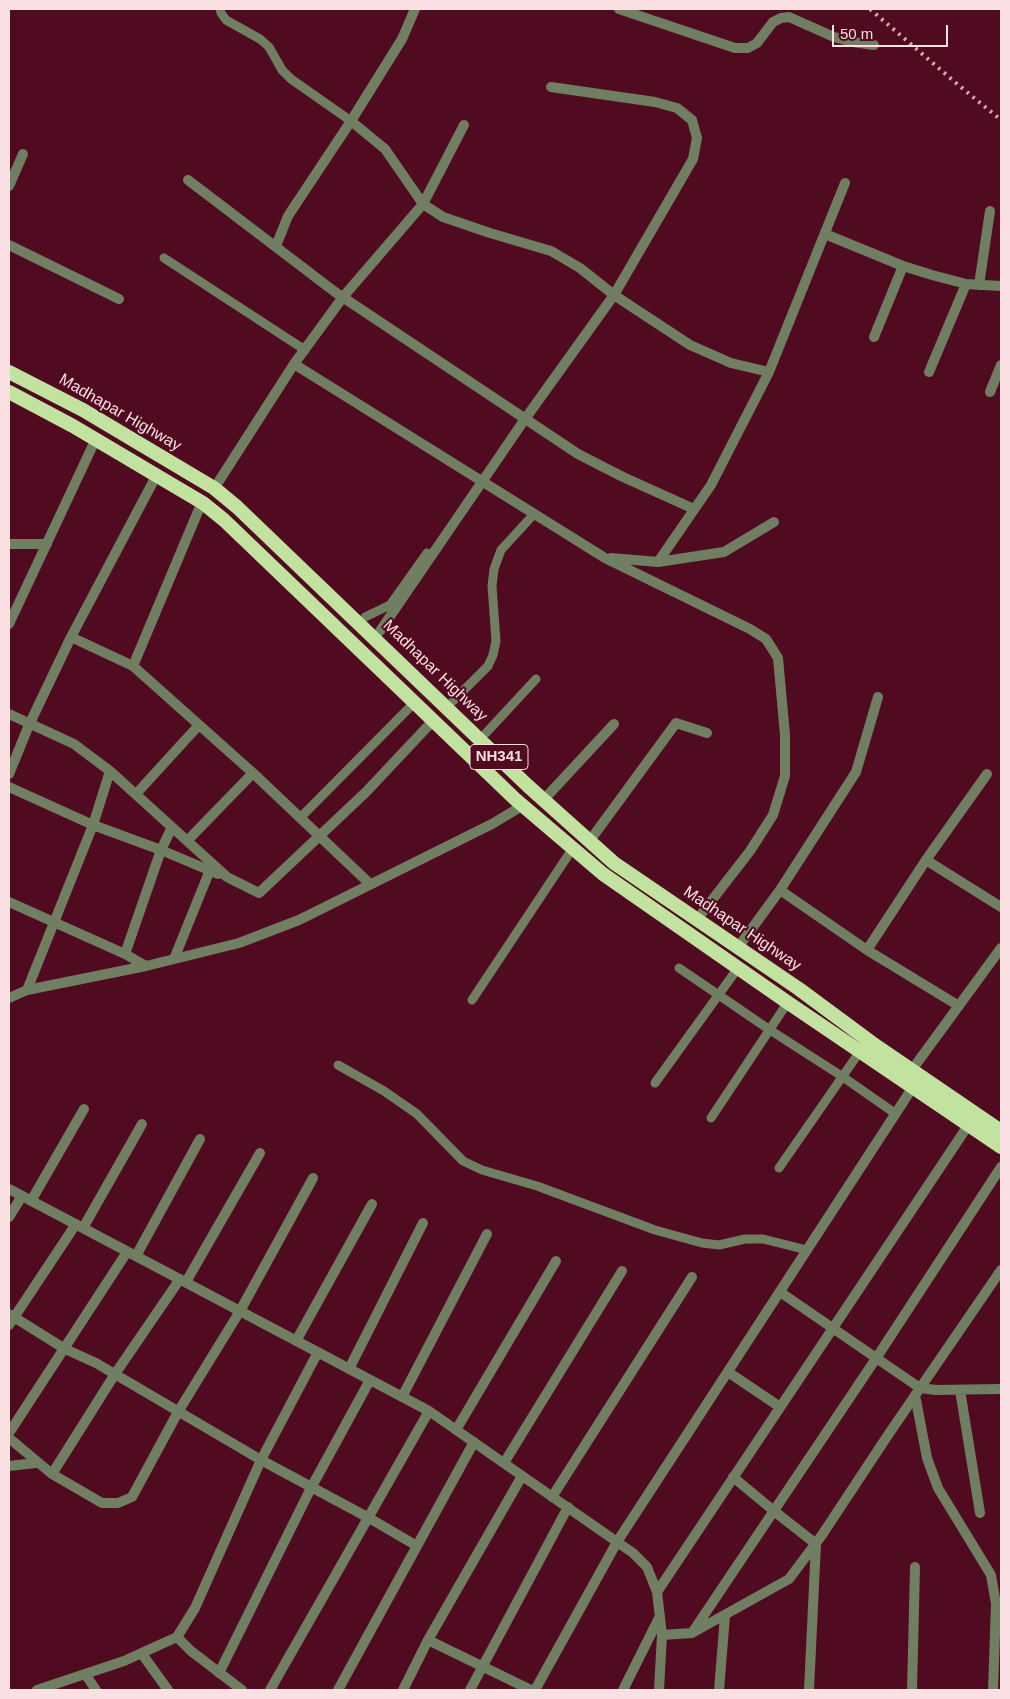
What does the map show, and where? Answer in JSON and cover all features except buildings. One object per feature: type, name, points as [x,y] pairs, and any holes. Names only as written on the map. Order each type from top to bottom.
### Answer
[{"type":"highway","name":"Madhapar Highway","points":[[9,372],[83,410],[214,488],[237,507],[542,799],[614,863],[799,989],[872,1043],[1001,1131]]},
{"type":"highway","name":"Madhapar Highway","points":[[9,392],[72,426],[203,503],[275,568],[515,799],[603,874],[1001,1147]]},
{"type":"street","points":[[276,246],[288,216],[351,121],[402,39],[415,9]]},
{"type":"street","points":[[619,9],[735,48],[748,48],[757,43],[773,22],[781,18],[790,17],[834,37],[874,45]]},
{"type":"street","points":[[380,631],[481,481],[614,295],[693,159],[698,138],[692,120],[678,108],[655,102],[551,87]]},
{"type":"street","points":[[351,121],[386,149],[423,204],[443,217],[551,251],[580,268],[614,295],[690,346],[731,363],[768,372]]},
{"type":"street","points":[[219,481],[294,364],[343,297],[423,204],[464,125]]},
{"type":"street","points":[[9,186],[23,154]]},
{"type":"street","points":[[188,180],[343,297],[578,454],[622,478],[694,509]]},
{"type":"street","points":[[658,562],[711,486],[768,372],[845,183]]},
{"type":"street","points":[[979,285],[990,211]]},
{"type":"street","points":[[825,234],[903,266],[966,284],[1001,286]]},
{"type":"street","points":[[9,245],[119,299]]},
{"type":"street","points":[[874,337],[903,266]]},
{"type":"street","points":[[929,372],[966,284]]},
{"type":"street","points":[[294,364],[605,558],[750,628],[766,639],[778,658],[785,735],[785,776],[773,815],[750,851],[702,913]]},
{"type":"street","points":[[990,392],[1001,365]]},
{"type":"street","points":[[9,624],[93,445]]},
{"type":"street","points":[[9,774],[71,637],[154,480]]},
{"type":"street","points":[[133,666],[199,509]]},
{"type":"street","points":[[605,558],[658,562],[724,552],[774,522]]},
{"type":"street","points":[[9,544],[47,544]]},
{"type":"street","points":[[71,637],[133,666],[254,773],[370,884]]},
{"type":"street","points":[[742,942],[780,890],[856,772],[878,697]]},
{"type":"street","points":[[9,714],[74,744],[110,771],[227,877]]},
{"type":"street","points":[[594,835],[676,723],[707,733]]},
{"type":"street","points":[[549,794],[614,724]]},
{"type":"street","points":[[136,794],[199,725]]},
{"type":"street","points":[[9,787],[93,825],[162,850],[227,877],[259,893],[366,792],[429,725]]},
{"type":"street","points":[[27,990],[93,825],[110,771]]},
{"type":"street","points":[[187,841],[254,773]]},
{"type":"street","points":[[867,950],[926,860],[987,774]]},
{"type":"street","points":[[9,998],[27,990],[146,966],[239,943],[299,920],[517,810]]},
{"type":"street","points":[[125,954],[162,850],[172,828]]},
{"type":"street","points":[[926,860],[1001,907]]},
{"type":"street","points":[[174,959],[210,870]]},
{"type":"street","points":[[780,890],[867,950],[959,1006]]},
{"type":"street","points":[[9,902],[125,954],[146,966]]},
{"type":"street","points":[[917,1063],[1001,948]]},
{"type":"street","points":[[428,1640],[533,1690],[617,1542],[909,1093]]},
{"type":"street","points":[[9,1217],[27,1198],[84,1109]]},
{"type":"street","points":[[142,1124],[80,1226],[10,1319],[65,1349],[96,1363],[261,1460],[417,1546]]},
{"type":"street","points":[[657,1592],[965,1130]]},
{"type":"street","points":[[9,1434],[65,1349],[132,1254],[200,1139]]},
{"type":"street","points":[[52,1474],[115,1374],[183,1281],[260,1153]]},
{"type":"street","points":[[692,1633],[877,1357],[1001,1167]]},
{"type":"street","points":[[9,1438],[36,1463],[102,1503],[118,1503],[132,1496],[178,1412],[240,1311],[313,1178]]},
{"type":"street","points":[[9,1189],[428,1411],[633,1553],[647,1567],[657,1592],[662,1636],[659,1690]]},
{"type":"street","points":[[296,1341],[372,1204]]},
{"type":"street","points":[[349,1369],[423,1224]]},
{"type":"street","points":[[402,1397],[487,1234]]},
{"type":"street","points":[[456,1430],[556,1261]]},
{"type":"street","points":[[662,1636],[692,1633],[789,1579],[816,1544],[1001,1270]]},
{"type":"street","points":[[504,1463],[622,1271]]},
{"type":"street","points":[[552,1497],[692,1277]]},
{"type":"street","points":[[780,1292],[877,1357],[918,1391],[927,1458],[938,1488],[991,1575],[996,1604],[993,1690]]},
{"type":"street","points":[[37,1690],[142,1654],[177,1637],[195,1608],[261,1460],[318,1352]]},
{"type":"street","points":[[728,1372],[780,1407]]},
{"type":"street","points":[[218,1673],[311,1488],[370,1380]]},
{"type":"street","points":[[918,1391],[1001,1389]]},
{"type":"street","points":[[960,1390],[980,1513]]},
{"type":"street","points":[[270,1690],[428,1411]]},
{"type":"street","points":[[338,1690],[474,1442]]},
{"type":"street","points":[[9,1466],[36,1463]]},
{"type":"street","points":[[403,1690],[428,1640],[522,1476]]},
{"type":"street","points":[[733,1478],[816,1544]]},
{"type":"street","points":[[470,1690],[568,1507]]},
{"type":"street","points":[[809,1690],[816,1544]]},
{"type":"street","points":[[912,1690],[915,1567]]},
{"type":"street","points":[[623,1690],[661,1615]]},
{"type":"street","points":[[719,1690],[725,1616]]},
{"type":"street","points":[[177,1637],[218,1673],[242,1690]]},
{"type":"street","points":[[142,1654],[168,1690]]},
{"type":"street","points":[[85,1674],[96,1690]]},
{"type":"lane","points":[[220,9],[226,20],[260,39],[269,47],[282,70],[291,79],[351,121]]},
{"type":"lane","points":[[164,258],[305,350]]},
{"type":"lane","points":[[365,617],[390,605],[481,481]]},
{"type":"lane","points":[[453,701],[488,666],[493,655],[496,641],[492,586],[494,569],[501,550],[534,514]]},
{"type":"lane","points":[[486,733],[536,680]]},
{"type":"lane","points":[[301,817],[410,707]]},
{"type":"lane","points":[[472,1000],[569,854]]},
{"type":"lane","points":[[679,968],[770,1030],[843,1076],[896,1114]]},
{"type":"lane","points":[[655,1083],[735,972]]},
{"type":"lane","points":[[711,1118],[784,1008]]},
{"type":"lane","points":[[780,1168],[856,1057]]},
{"type":"lane","points":[[338,1066],[384,1091],[417,1114],[463,1161],[482,1170],[537,1186],[655,1230],[702,1243],[719,1245],[745,1239],[763,1240],[807,1250]]},
{"type":"railway","points":[[870,9],[1001,120]]}]
